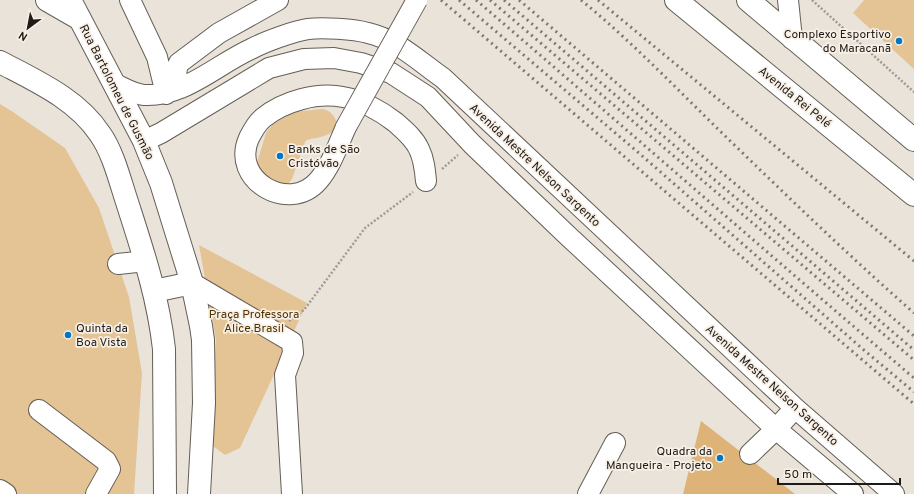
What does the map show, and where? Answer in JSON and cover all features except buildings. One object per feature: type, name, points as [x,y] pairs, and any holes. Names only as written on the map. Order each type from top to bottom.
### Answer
[{"type":"main road","points":[[48,0],[80,19]]},
{"type":"main road","points":[[58,0],[80,19]]},
{"type":"main road","name":"Rua Bartolomeu de Gusmão","points":[[70,0],[144,141],[161,183],[192,283],[201,326],[202,340],[204,403],[199,494]]},
{"type":"main road","name":"Avenida Rei Pelé","points":[[676,0],[914,195]]},
{"type":"main road","points":[[748,0],[792,39],[914,140]]},
{"type":"main road","points":[[0,62],[60,95],[82,113],[100,134],[118,174],[146,261],[162,327],[164,349],[165,494]]},
{"type":"main road","points":[[154,291],[192,283]]},
{"type":"street","points":[[130,0],[174,91]]},
{"type":"street","points":[[174,91],[177,68],[180,63],[219,33],[278,0]]},
{"type":"street","points":[[417,0],[346,127],[326,168],[317,182],[306,190],[292,194],[278,193],[266,188],[253,178],[246,166],[245,153],[253,129],[263,118],[282,107],[300,100],[326,96],[343,97],[358,101],[387,116],[407,132],[419,149],[425,165],[426,181]]},
{"type":"street","points":[[788,0],[792,39]]},
{"type":"street","name":"Avenida Mestre Nelson Sargento","points":[[113,83],[142,95],[174,91],[250,49],[308,29],[339,29],[369,33],[393,42],[443,78],[795,408],[894,494]]},
{"type":"street","points":[[144,141],[161,133],[269,68],[304,59],[334,58],[361,63],[391,73],[428,97],[472,144],[567,235],[776,429],[853,494]]},
{"type":"street","points":[[118,264],[146,261]]},
{"type":"street","points":[[192,283],[292,342],[293,353],[285,375],[292,494]]},
{"type":"street","points":[[750,454],[795,408]]},
{"type":"street","points":[[39,410],[106,461],[110,469],[96,494]]},
{"type":"street","points":[[588,494],[615,443]]},
{"type":"street","points":[[0,490],[6,494]]},
{"type":"path","points":[[812,0],[914,92]]},
{"type":"path","points":[[288,322],[304,310],[365,228],[472,144]]},
{"type":"green space","name":"Complexo Esportivo do Maracanã","points":[[864,0],[914,0],[914,69],[853,13]]},
{"type":"green space","name":"Quinta da Boa Vista","points":[[0,104],[65,148],[99,208],[129,297],[142,373],[134,494],[0,494]]},
{"type":"green space","name":"Banks de São Cristóvão","points":[[322,109],[330,112],[335,118],[335,129],[327,135],[307,140],[292,179],[288,184],[276,186],[256,166],[266,133],[273,124],[294,112]]},
{"type":"green space","name":"Praça Professora Alice Brasil","points":[[199,245],[307,303],[240,448],[225,455],[209,443],[216,340]]},
{"type":"railway","points":[[441,0],[914,404]]},
{"type":"railway","points":[[459,0],[640,154],[914,392]]},
{"type":"railway","points":[[476,0],[914,378]]},
{"type":"railway","points":[[490,0],[914,360]]},
{"type":"railway","points":[[504,0],[914,350]]},
{"type":"railway","points":[[519,0],[914,336]]},
{"type":"railway","points":[[581,0],[635,48],[793,201],[914,313]]},
{"type":"railway","points":[[598,0],[914,261]]},
{"type":"place","name":"Complexo Esportivo do Maracanã","points":[[899,41]]},
{"type":"place","name":"Banks de São Cristóvão","points":[[280,156]]},
{"type":"place","name":"Quinta da Boa Vista","points":[[68,335]]},
{"type":"place","name":"Quadra da Mangueira - Projeto","points":[[720,458]]}]
